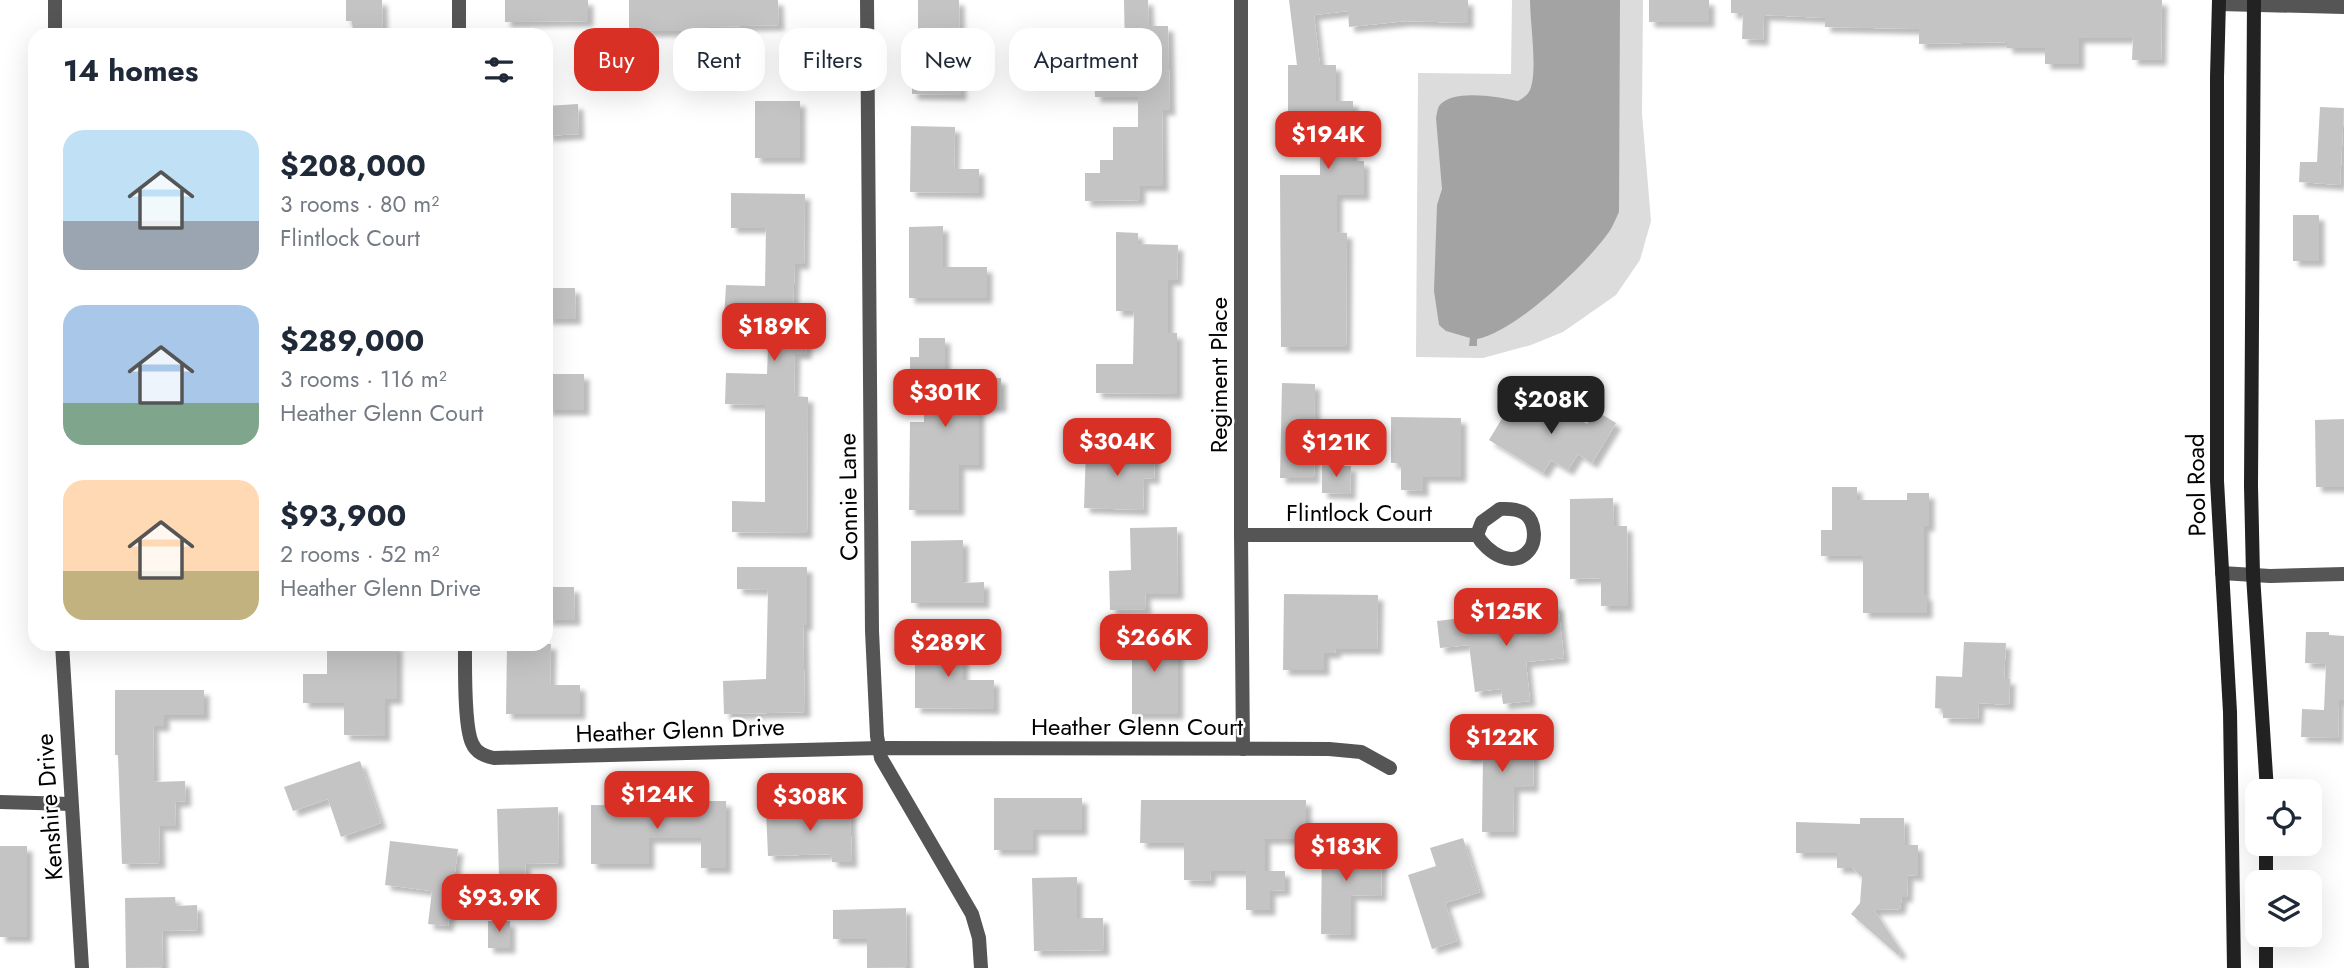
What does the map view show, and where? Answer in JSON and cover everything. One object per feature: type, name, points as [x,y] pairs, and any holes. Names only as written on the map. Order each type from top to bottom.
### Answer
[{"type":"main road","name":"Pool Road","points":[[2219,2],[2217,481],[2230,712],[2234,968]]},
{"type":"main road","points":[[2253,2],[2251,486],[2253,575],[2265,779]]},
{"type":"main road","points":[[2266,947],[2266,968]]},
{"type":"street","points":[[55,0],[55,28]]},
{"type":"street","points":[[459,0],[459,28]]},
{"type":"street","name":"Connie Lane","points":[[867,0],[872,631],[881,758],[972,914],[979,938],[981,968]]},
{"type":"street","name":"Regiment Place","points":[[1241,0],[1243,749]]},
{"type":"street","points":[[2219,2],[2344,6]]},
{"type":"street","name":"Flintlock Court","points":[[1241,535],[1477,535]]},
{"type":"street","points":[[2222,573],[2344,574]]},
{"type":"street","name":"Kenshire Drive","points":[[62,651],[82,968]]},
{"type":"street","name":"Heather Glenn Drive","points":[[465,651],[469,730],[473,745],[482,755],[494,758],[880,748]]},
{"type":"street","name":"Heather Glenn Court","points":[[880,748],[1328,749],[1361,752],[1390,768]]},
{"type":"street","points":[[0,802],[71,804]]},
{"type":"shaded area","points":[[1512,0],[1643,0],[1642,114],[1651,221],[1640,260],[1616,295],[1563,332],[1531,345],[1483,358],[1416,357],[1418,73],[1511,74]]},
{"type":"shaded area","points":[[1530,0],[1620,0],[1619,212],[1610,230],[1595,249],[1565,280],[1528,312],[1493,334],[1477,339],[1477,346],[1469,346],[1470,338],[1446,331],[1439,325],[1434,291],[1437,205],[1442,189],[1436,118],[1439,106],[1454,97],[1476,95],[1518,101],[1528,93],[1533,71]]},
{"type":"building","points":[[346,0],[382,0],[383,28],[352,28],[352,21],[346,21]]},
{"type":"building","points":[[505,0],[588,0],[588,21],[505,22]]},
{"type":"building","points":[[629,0],[778,0],[779,25],[673,28],[673,31],[629,28]]},
{"type":"building","points":[[918,0],[959,0],[960,28],[918,28]]},
{"type":"building","points":[[1124,0],[1148,0],[1149,26],[1168,26],[1170,110],[1162,110],[1163,186],[1140,186],[1140,200],[1085,201],[1085,173],[1100,173],[1100,160],[1113,160],[1113,127],[1138,127],[1138,97],[1095,97],[1095,91],[1162,91],[1162,28],[1125,28]]},
{"type":"building","points":[[1289,0],[1468,0],[1468,23],[1406,21],[1349,27],[1348,11],[1314,15],[1320,65],[1336,65],[1336,101],[1353,101],[1353,161],[1364,161],[1364,195],[1337,195],[1337,232],[1347,233],[1346,347],[1281,347],[1280,175],[1320,175],[1320,138],[1288,138],[1288,65],[1297,65]]},
{"type":"building","points":[[1649,0],[1709,0],[1709,22],[1649,22]]},
{"type":"building","points":[[1731,0],[2162,0],[2161,60],[2132,60],[2133,38],[2079,38],[2079,64],[2045,64],[2045,48],[2007,48],[2007,42],[1919,44],[1919,29],[1825,27],[1825,18],[1764,15],[1763,40],[1742,39],[1743,13],[1731,13]]},
{"type":"building","points":[[912,91],[961,91],[961,95],[912,94]]},
{"type":"building","points":[[755,101],[800,101],[800,158],[755,158]]},
{"type":"building","points":[[578,104],[579,134],[553,136],[553,106]]},
{"type":"building","points":[[2320,107],[2344,108],[2340,185],[2299,182],[2300,162],[2317,162]]},
{"type":"building","points":[[911,126],[955,127],[954,169],[979,169],[979,193],[910,192]]},
{"type":"building","points":[[731,193],[805,194],[804,264],[795,264],[793,305],[808,306],[806,354],[795,354],[794,396],[808,397],[807,533],[732,532],[732,501],[765,502],[765,405],[725,404],[726,373],[767,374],[769,321],[724,320],[726,285],[765,286],[766,228],[731,228]]},
{"type":"building","points":[[2293,215],[2319,215],[2319,261],[2293,261]]},
{"type":"building","points":[[943,226],[943,267],[987,267],[987,298],[909,298],[909,227]]},
{"type":"building","points":[[1116,232],[1138,233],[1138,244],[1178,245],[1177,280],[1168,280],[1168,333],[1177,333],[1177,394],[1096,393],[1096,364],[1133,364],[1134,311],[1116,311]]},
{"type":"building","points":[[553,288],[575,288],[576,319],[553,319]]},
{"type":"building","points":[[919,338],[945,338],[945,379],[1001,378],[1001,407],[979,407],[979,465],[959,465],[959,510],[909,510],[910,422],[924,422],[923,373],[910,373],[910,357],[919,357]]},
{"type":"building","points":[[553,374],[584,374],[584,410],[553,410]]},
{"type":"building","points":[[1282,383],[1315,384],[1314,478],[1280,478]]},
{"type":"building","points":[[1547,400],[1587,424],[1596,411],[1616,423],[1592,463],[1578,454],[1568,470],[1551,460],[1543,473],[1489,440],[1512,402],[1537,417]]},
{"type":"building","points":[[1391,417],[1461,418],[1461,477],[1423,477],[1423,491],[1401,490],[1401,463],[1391,463]]},
{"type":"building","points":[[2344,419],[2344,487],[2316,487],[2315,420]]},
{"type":"building","points":[[1086,449],[1155,451],[1154,479],[1144,478],[1143,510],[1084,508]]},
{"type":"building","points":[[1322,465],[1351,466],[1350,494],[1322,493]]},
{"type":"building","points":[[1832,487],[1857,487],[1857,500],[1907,500],[1907,493],[1929,493],[1929,526],[1924,526],[1924,595],[1927,595],[1927,613],[1863,613],[1863,556],[1821,556],[1821,530],[1832,530]]},
{"type":"building","points":[[1613,498],[1614,526],[1627,526],[1628,606],[1601,606],[1601,578],[1570,579],[1570,499]]},
{"type":"building","points":[[1177,527],[1178,594],[1145,594],[1146,609],[1110,610],[1109,571],[1131,570],[1130,528]]},
{"type":"building","points":[[963,540],[963,583],[984,582],[984,603],[911,603],[911,541]]},
{"type":"building","points":[[737,567],[807,567],[807,625],[803,625],[805,712],[724,714],[723,681],[766,679],[768,590],[737,589]]},
{"type":"building","points":[[553,587],[574,587],[575,620],[553,620]]},
{"type":"building","points":[[1284,594],[1378,595],[1377,649],[1336,649],[1335,653],[1324,653],[1324,670],[1283,670]]},
{"type":"building","points":[[1558,604],[1564,658],[1526,662],[1530,701],[1503,704],[1501,689],[1475,692],[1469,645],[1440,648],[1437,621],[1479,616],[1479,623],[1525,618],[1524,608]]},
{"type":"building","points":[[1132,628],[1159,628],[1159,643],[1178,643],[1178,714],[1132,714]]},
{"type":"building","points":[[2306,632],[2329,632],[2329,635],[2344,636],[2344,700],[2339,700],[2338,738],[2301,737],[2302,709],[2324,710],[2326,664],[2305,663]]},
{"type":"building","points":[[915,642],[963,642],[963,680],[994,680],[994,709],[915,708]]},
{"type":"building","points":[[1964,642],[2006,643],[2004,679],[2010,679],[2009,705],[1979,703],[1978,719],[1943,718],[1943,709],[1935,708],[1936,676],[1962,677]]},
{"type":"building","points":[[327,651],[397,651],[397,699],[385,699],[385,736],[344,735],[344,703],[303,703],[303,674],[327,674]]},
{"type":"building","points":[[507,651],[551,651],[550,685],[580,685],[580,714],[506,714]]},
{"type":"building","points":[[115,690],[204,690],[204,715],[164,715],[164,726],[153,726],[154,782],[185,781],[186,801],[175,802],[176,826],[159,826],[160,863],[122,864],[118,755],[115,755]]},
{"type":"building","points":[[1466,733],[1534,735],[1533,787],[1514,787],[1513,832],[1482,832],[1483,757],[1465,757]]},
{"type":"building","points":[[360,761],[381,823],[341,837],[328,799],[293,811],[284,787]]},
{"type":"building","points":[[994,798],[1082,798],[1082,830],[1033,830],[1033,850],[994,850]]},
{"type":"building","points":[[1141,800],[1306,800],[1306,839],[1265,839],[1265,871],[1285,871],[1285,890],[1270,891],[1270,910],[1246,910],[1246,871],[1211,871],[1210,881],[1184,880],[1184,843],[1140,843]]},
{"type":"building","points":[[667,801],[726,801],[726,868],[701,868],[701,838],[649,838],[649,864],[591,864],[591,805],[667,806]]},
{"type":"building","points":[[558,807],[559,863],[525,864],[527,910],[500,910],[497,809]]},
{"type":"building","points":[[850,809],[852,862],[832,862],[831,854],[768,856],[766,811]]},
{"type":"building","points":[[1860,818],[1904,818],[1905,845],[1918,845],[1918,876],[1908,875],[1907,897],[1902,897],[1900,909],[1874,910],[1901,951],[1898,955],[1851,914],[1860,903],[1862,877],[1852,868],[1837,868],[1837,853],[1796,853],[1796,822],[1860,824]]},
{"type":"building","points":[[1463,838],[1480,892],[1445,903],[1457,941],[1432,949],[1408,875],[1436,866],[1430,848]]},
{"type":"building","points":[[1322,840],[1344,840],[1344,849],[1382,850],[1381,896],[1351,895],[1351,935],[1321,934]]},
{"type":"building","points":[[390,841],[458,849],[448,926],[428,924],[432,891],[385,885]]},
{"type":"building","points":[[0,846],[27,846],[27,937],[0,937]]},
{"type":"building","points":[[1077,877],[1077,918],[1103,918],[1104,950],[1034,951],[1032,878]]},
{"type":"building","points":[[175,897],[176,906],[197,905],[198,930],[162,931],[163,967],[126,968],[125,898]]},
{"type":"building","points":[[906,908],[907,967],[867,968],[867,939],[833,939],[833,910]]},
{"type":"building","points":[[488,921],[510,921],[510,948],[488,948]]}]
